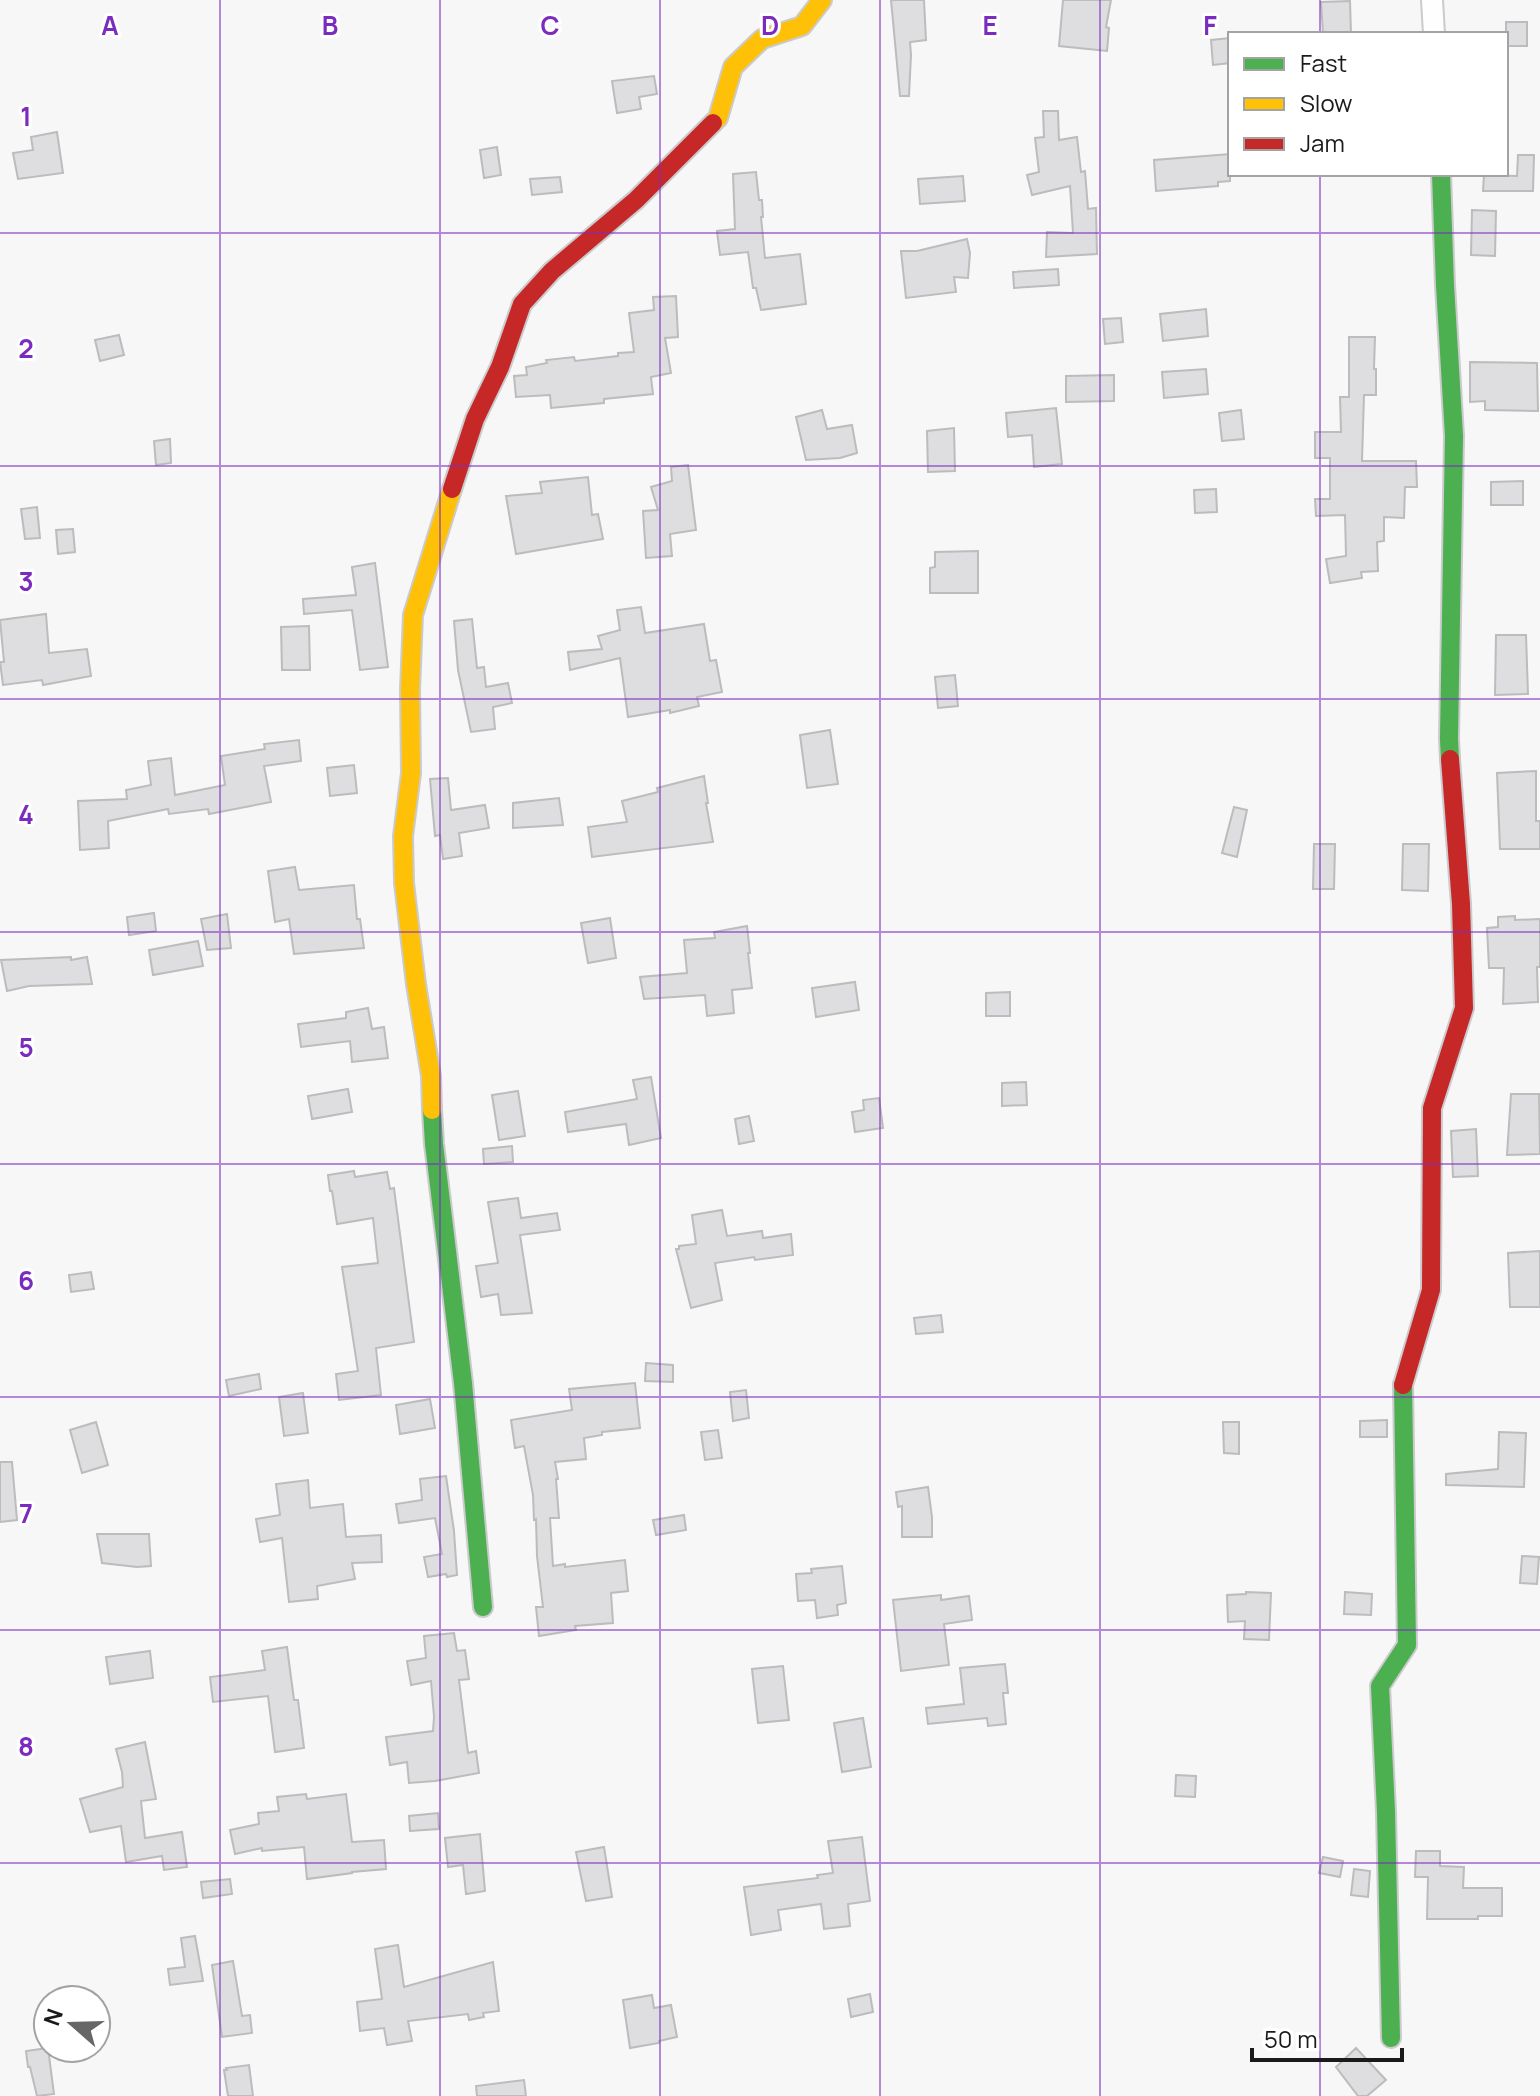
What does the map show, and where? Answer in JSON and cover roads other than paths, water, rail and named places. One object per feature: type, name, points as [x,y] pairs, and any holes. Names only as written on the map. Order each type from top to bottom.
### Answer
[{"type":"street","points":[[483,1607],[463,1383],[434,1144],[431,1076],[404,883],[403,836],[411,773],[413,615],[471,431],[500,367],[522,304],[552,271],[636,200],[718,118],[733,67],[762,39],[802,26],[822,0]]},
{"type":"street","points":[[1432,0],[1434,32]]},
{"type":"street","points":[[1391,2038],[1380,1686],[1407,1645],[1403,1385],[1431,1290],[1432,1108],[1464,1008],[1461,904],[1449,739],[1454,436],[1441,176]]}]
